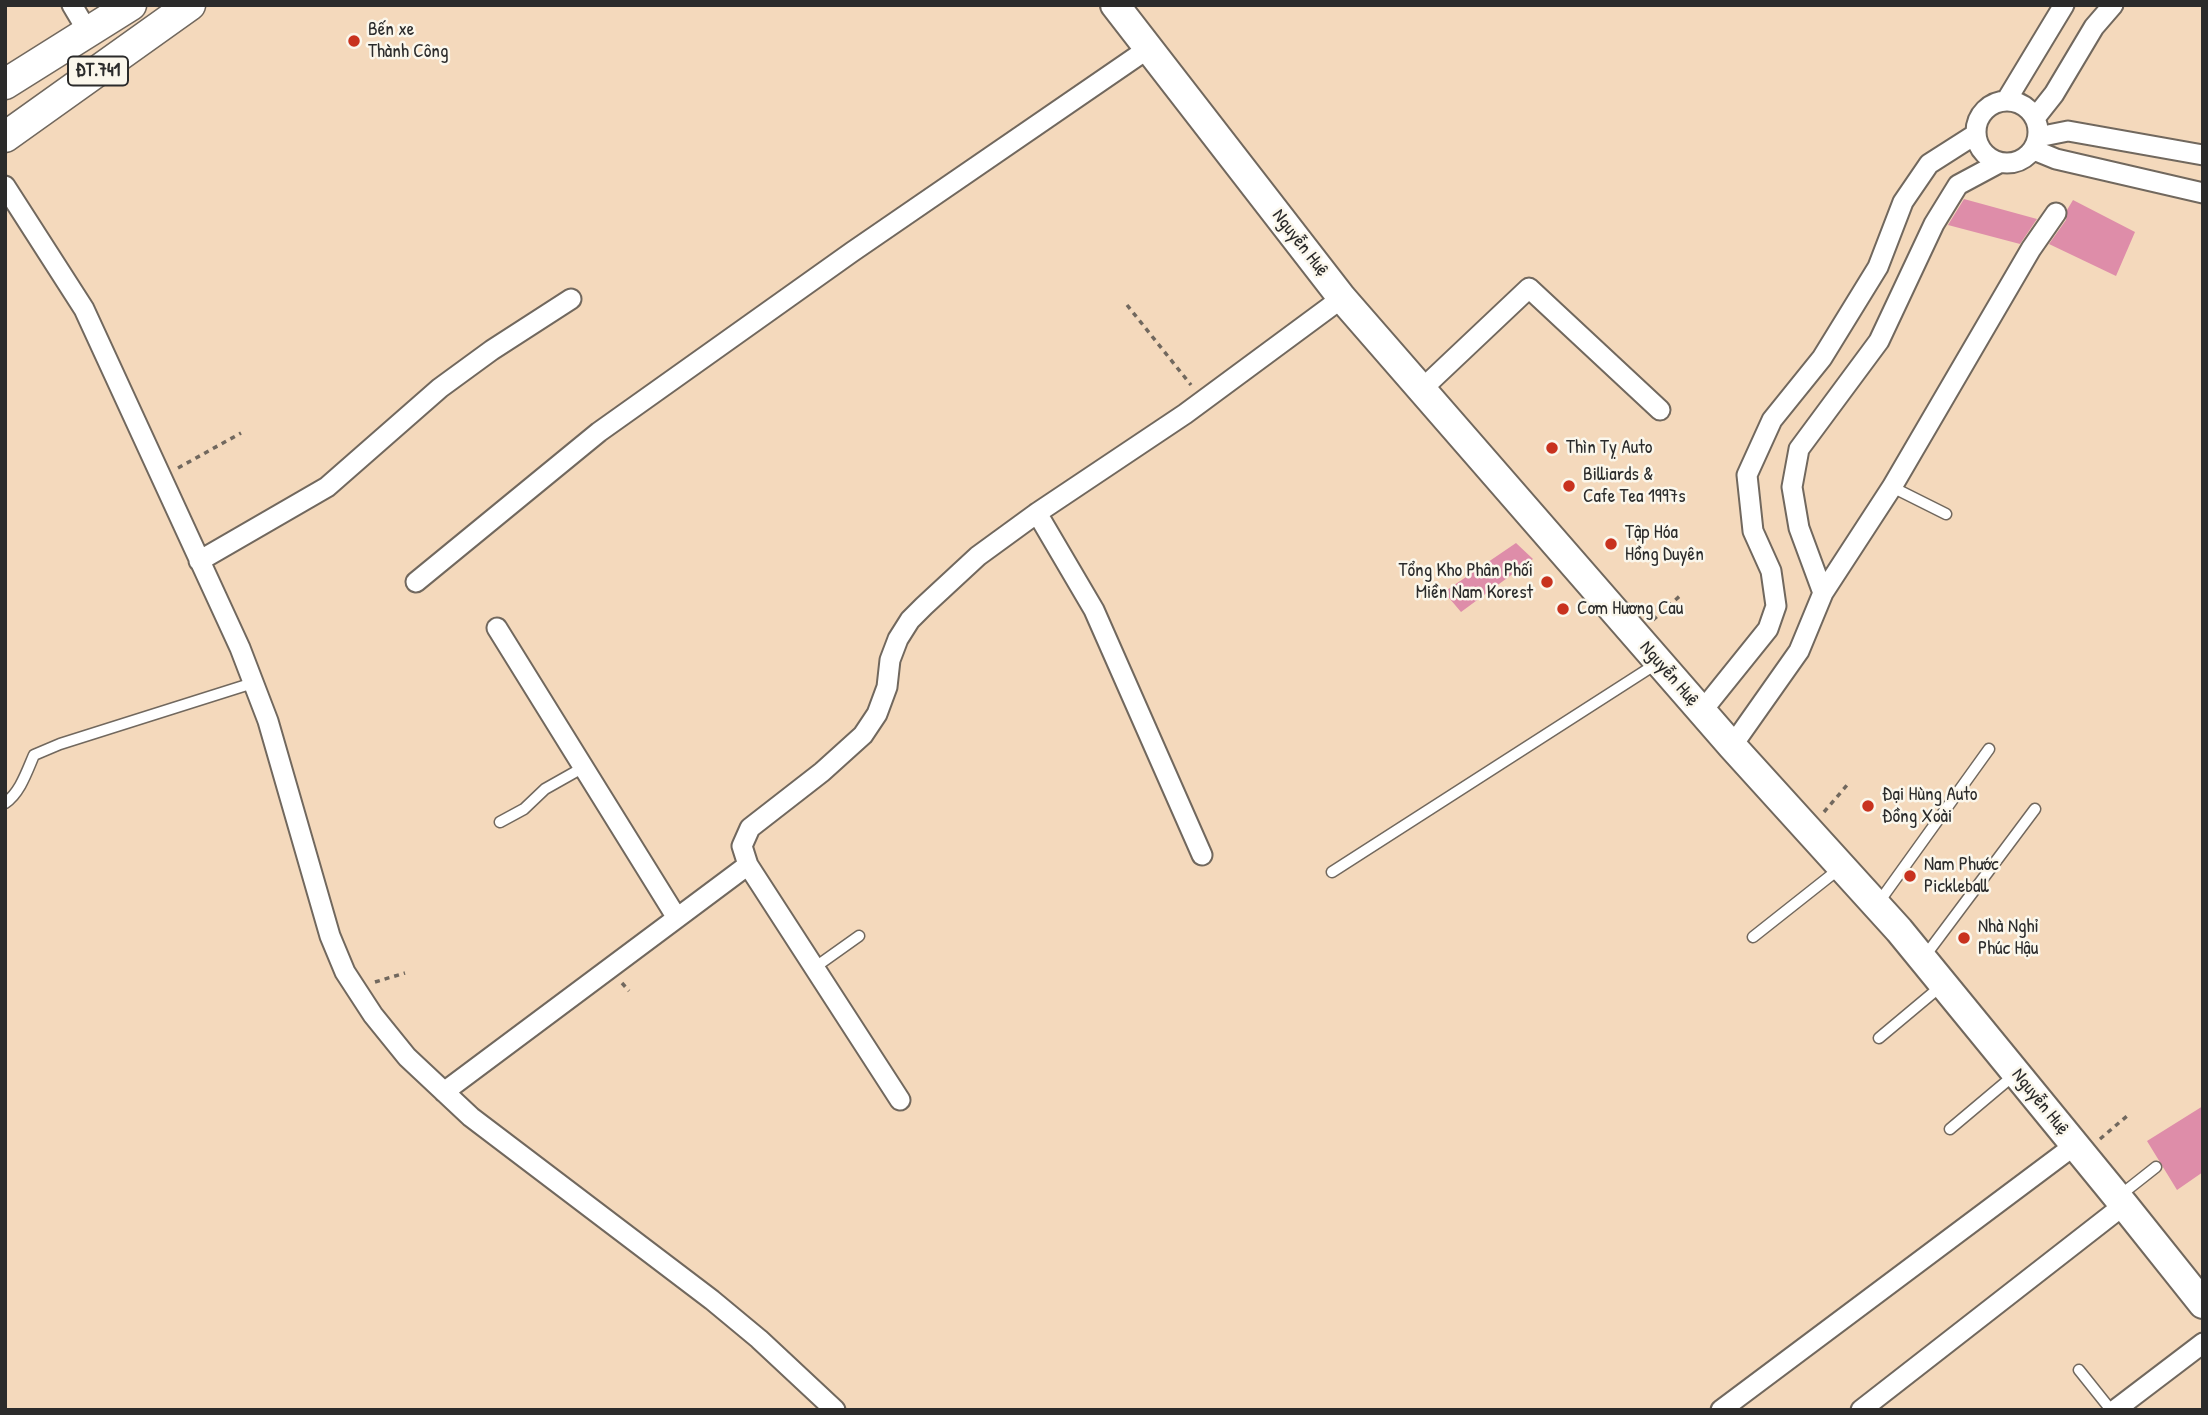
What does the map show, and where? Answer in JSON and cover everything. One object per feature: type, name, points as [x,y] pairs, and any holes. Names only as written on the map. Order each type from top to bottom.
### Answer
[{"type":"main road","name":"ĐT.741","points":[[5,84],[131,5]]},
{"type":"main road","name":"ĐT.741","points":[[5,137],[190,5]]},
{"type":"street","points":[[72,5],[88,32]]},
{"type":"street","name":"Nguyễn Huệ","points":[[1115,5],[1342,298],[1732,746],[1923,959],[2203,1304]]},
{"type":"street","points":[[2006,101],[2064,5]]},
{"type":"street","points":[[1823,593],[1799,528],[1793,486],[1799,449],[1880,341],[1934,224],[1958,185],[1999,163],[2018,162],[2027,157],[2054,94],[2095,27],[2113,5]]},
{"type":"street","points":[[416,582],[599,432],[852,252],[1149,48]]},
{"type":"street","points":[[1999,163],[1982,152],[1976,134],[1981,115],[1987,107],[2006,101],[2016,102],[2024,106],[2036,135],[2056,159],[2203,193]]},
{"type":"street","points":[[2036,135],[2068,131],[2203,155]]},
{"type":"street","points":[[1702,711],[1768,629],[1776,606],[1771,570],[1753,531],[1747,475],[1772,421],[1822,358],[1878,267],[1903,202],[1929,164],[1976,134]]},
{"type":"street","points":[[5,186],[84,309],[240,648],[287,783],[330,936],[345,972],[373,1015],[407,1057],[471,1117],[736,1320],[835,1410]]},
{"type":"street","points":[[1732,746],[1799,651],[1823,593],[1892,487],[2031,249],[2056,213]]},
{"type":"street","points":[[1421,390],[1529,288],[1660,410]]},
{"type":"street","points":[[900,1100],[748,865],[742,846],[750,828],[822,772],[863,735],[877,714],[887,687],[890,660],[910,620],[978,556],[1204,400],[1342,298]]},
{"type":"street","points":[[199,561],[327,487],[440,388],[492,350],[571,299]]},
{"type":"street","points":[[1037,513],[1094,610],[1202,855]]},
{"type":"street","points":[[497,628],[677,918]]},
{"type":"street","points":[[444,1092],[748,865]]},
{"type":"street","points":[[1721,1410],[2079,1149]]},
{"type":"street","points":[[1861,1410],[2121,1201]]},
{"type":"street","points":[[2113,1410],[2203,1343]]},
{"type":"lane","points":[[1892,487],[1946,514]]},
{"type":"lane","points":[[1332,873],[1659,662]]},
{"type":"lane","points":[[5,803],[12,799],[34,755],[60,744],[253,683]]},
{"type":"lane","points":[[1877,906],[1989,748]]},
{"type":"lane","points":[[500,822],[524,809],[545,789],[584,767]]},
{"type":"lane","points":[[1923,959],[2035,809]]},
{"type":"lane","points":[[1753,937],[1842,867]]},
{"type":"lane","points":[[814,968],[859,936]]},
{"type":"lane","points":[[1879,1038],[1943,984]]},
{"type":"lane","points":[[1950,1129],[2016,1073]]},
{"type":"lane","points":[[2121,1201],[2156,1167]]},
{"type":"lane","points":[[2079,1370],[2113,1410]]},
{"type":"path","points":[[1127,305],[1204,400]]},
{"type":"path","points":[[161,478],[241,433]]},
{"type":"path","points":[[1636,636],[1682,594]]},
{"type":"path","points":[[1809,830],[1848,783]]},
{"type":"path","points":[[356,987],[405,973]]},
{"type":"path","points":[[2079,1149],[2127,1116]]},
{"type":"building","points":[[1964,199],[2037,219],[2020,244],[1948,225]]},
{"type":"building","points":[[2073,200],[2135,232],[2116,276],[2049,244],[2066,220],[2067,210]]},
{"type":"building","points":[[1516,543],[1533,559],[1461,612],[1444,592]]},
{"type":"building","points":[[2203,1106],[2203,1172],[2177,1190],[2147,1141]]},
{"type":"place","name":"Bến xe Thành Công","points":[[354,41]]},
{"type":"place","name":"Thìn Tỵ Auto","points":[[1552,448]]},
{"type":"place","name":"Billiards & Cafe Tea 1997s","points":[[1569,486]]},
{"type":"place","name":"Tập Hóa Hồng Duyên","points":[[1611,544]]},
{"type":"place","name":"Tổng Kho Phân Phối Miền Nam Korest","points":[[1547,582]]},
{"type":"place","name":"Cơm Hương Cau","points":[[1563,609]]},
{"type":"place","name":"Đại Hùng Auto Đồng Xoài","points":[[1868,806]]},
{"type":"place","name":"Nam Phước Pickleball","points":[[1910,876]]},
{"type":"place","name":"Nhà Nghỉ Phúc Hậu","points":[[1964,938]]}]
